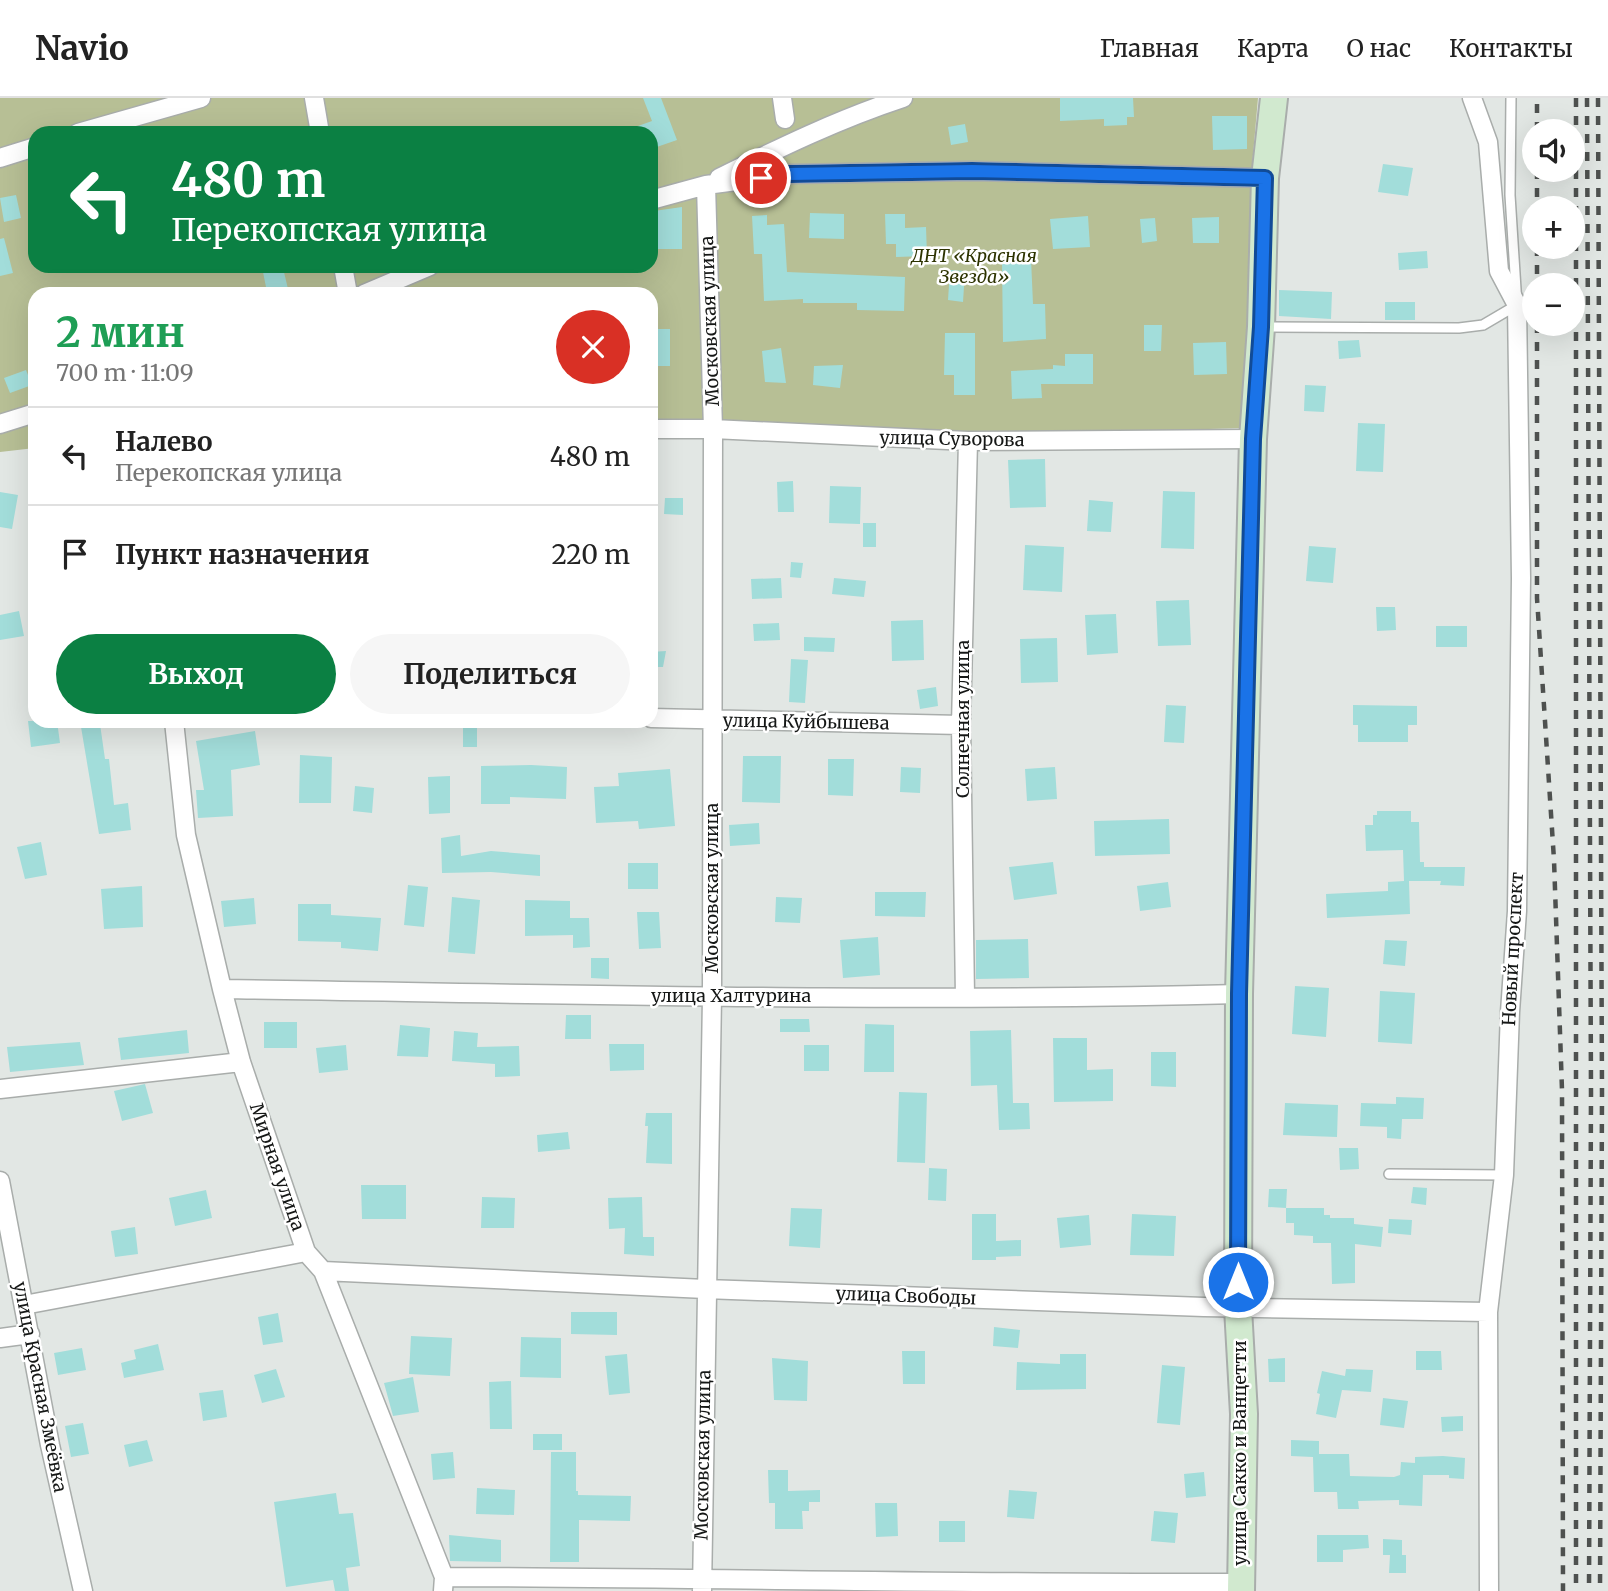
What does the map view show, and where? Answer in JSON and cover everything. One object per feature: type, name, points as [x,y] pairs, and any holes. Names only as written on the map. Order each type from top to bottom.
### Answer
[{"type":"main road","name":"улица Сакко и Ванцетти","points":[[1241,1587],[1244,1414],[1238,1308],[1239,994],[1253,439],[1261,327],[1265,178],[1274,98]]},
{"type":"street","points":[[103,126],[201,98]]},
{"type":"street","points":[[314,98],[319,126]]},
{"type":"street","points":[[782,98],[785,119]]},
{"type":"street","points":[[706,185],[789,143],[903,98]]},
{"type":"street","points":[[1472,98],[1488,142],[1499,271],[1517,305]]},
{"type":"street","points":[[0,158],[28,149]]},
{"type":"street","points":[[658,198],[706,185],[789,174],[972,171],[1265,178]]},
{"type":"street","name":"Московская улица","points":[[702,1584],[712,997],[713,429],[706,185]]},
{"type":"street","points":[[380,287],[414,273]]},
{"type":"street","name":"Новый проспект","points":[[1489,1591],[1488,1312],[1504,1175],[1517,911],[1521,578],[1517,305]]},
{"type":"street","points":[[0,424],[28,415]]},
{"type":"street","name":"улица Суворова","points":[[658,429],[713,429],[968,441],[1253,439]]},
{"type":"street","name":"Солнечная улица","points":[[965,997],[961,725],[968,441]]},
{"type":"street","name":"улица Куйбышева","points":[[658,718],[961,725]]},
{"type":"street","name":"Мирная улица","points":[[175,728],[186,835],[241,1062],[306,1252],[323,1270],[443,1584]]},
{"type":"street","name":"улица Халтурина","points":[[222,989],[712,997],[1239,994]]},
{"type":"street","points":[[0,1089],[241,1062]]},
{"type":"street","name":"улица Красная Змеёвка","points":[[0,1181],[50,1446],[83,1591]]},
{"type":"street","points":[[24,1305],[306,1252]]},
{"type":"street","name":"улица Свободы","points":[[323,1270],[705,1289],[1238,1308],[1488,1312]]},
{"type":"street","points":[[0,1338],[30,1334]]},
{"type":"street","points":[[443,1584],[1241,1587]]},
{"type":"lane","points":[[1261,327],[1459,328],[1483,325],[1517,305],[1510,195],[1511,98]]},
{"type":"lane","points":[[1389,1174],[1504,1175]]},
{"type":"green space","name":"ДНТ «Красная Звезда»","points":[[0,98],[1258,98],[1252,166],[1252,326],[1244,428],[967,436],[725,420],[658,419],[658,287],[28,287],[28,449],[0,452]]},
{"type":"building","points":[[643,98],[661,98],[677,140],[658,147],[658,126],[638,126],[652,121]]},
{"type":"building","points":[[1060,98],[1133,98],[1134,117],[1127,117],[1127,125],[1104,126],[1104,119],[1060,121]]},
{"type":"building","points":[[1212,116],[1247,116],[1247,149],[1213,150]]},
{"type":"building","points":[[965,124],[968,142],[951,145],[948,127]]},
{"type":"building","points":[[1383,164],[1413,168],[1408,196],[1378,192]]},
{"type":"building","points":[[16,195],[21,218],[4,222],[0,198]]},
{"type":"building","points":[[682,207],[682,249],[658,249],[658,210]]},
{"type":"building","points":[[810,213],[844,214],[844,239],[809,238]]},
{"type":"building","points":[[885,214],[905,214],[905,228],[926,227],[927,256],[896,257],[896,244],[886,244]]},
{"type":"building","points":[[767,215],[767,225],[784,224],[787,272],[905,277],[904,311],[857,310],[857,303],[803,303],[803,299],[764,301],[762,254],[754,254],[752,216]]},
{"type":"building","points":[[1088,216],[1090,247],[1053,249],[1050,219]]},
{"type":"building","points":[[1219,217],[1219,243],[1193,243],[1192,218]]},
{"type":"building","points":[[1155,218],[1157,241],[1142,243],[1140,219]]},
{"type":"building","points":[[4,238],[13,273],[0,276],[0,239]]},
{"type":"building","points":[[1427,251],[1428,268],[1399,270],[1398,253]]},
{"type":"building","points":[[1031,259],[1033,304],[1045,304],[1046,339],[1003,342],[1002,261]]},
{"type":"building","points":[[950,270],[965,271],[963,302],[948,300]]},
{"type":"building","points":[[263,273],[284,273],[288,287],[266,287]]},
{"type":"building","points":[[1279,290],[1332,292],[1331,319],[1279,316]]},
{"type":"building","points":[[1385,302],[1415,302],[1415,320],[1385,320]]},
{"type":"building","points":[[1144,325],[1162,325],[1161,351],[1144,351]]},
{"type":"building","points":[[658,329],[670,329],[670,366],[658,366]]},
{"type":"building","points":[[945,333],[975,333],[975,395],[954,395],[954,375],[944,375]]},
{"type":"building","points":[[1359,340],[1361,357],[1339,359],[1338,341]]},
{"type":"building","points":[[1226,342],[1227,374],[1194,375],[1193,343]]},
{"type":"building","points":[[781,348],[786,383],[765,382],[762,351]]},
{"type":"building","points":[[1065,354],[1093,354],[1093,384],[1041,384],[1042,398],[1012,399],[1011,371],[1053,369],[1053,365],[1065,366]]},
{"type":"building","points":[[843,365],[840,388],[813,385],[814,366]]},
{"type":"building","points":[[26,370],[28,386],[10,393],[4,378]]},
{"type":"building","points":[[1305,385],[1326,386],[1324,412],[1304,411]]},
{"type":"building","points":[[1358,423],[1385,424],[1383,472],[1356,471]]},
{"type":"building","points":[[1045,459],[1046,507],[1010,508],[1008,460]]},
{"type":"building","points":[[793,481],[794,512],[778,512],[777,482]]},
{"type":"building","points":[[830,486],[861,487],[860,524],[829,523]]},
{"type":"building","points":[[1163,491],[1195,492],[1194,549],[1161,548]]},
{"type":"building","points":[[0,492],[18,495],[12,529],[0,527]]},
{"type":"building","points":[[665,498],[683,498],[683,515],[664,514]]},
{"type":"building","points":[[1089,500],[1113,502],[1111,532],[1087,531]]},
{"type":"building","points":[[863,523],[876,523],[876,547],[863,547]]},
{"type":"building","points":[[1025,545],[1064,547],[1062,592],[1023,590]]},
{"type":"building","points":[[1309,546],[1336,548],[1333,583],[1306,581]]},
{"type":"building","points":[[791,562],[803,563],[801,578],[790,577]]},
{"type":"building","points":[[781,578],[782,598],[752,599],[751,579]]},
{"type":"building","points":[[834,578],[866,581],[864,597],[832,594]]},
{"type":"building","points":[[1189,600],[1191,645],[1158,646],[1156,601]]},
{"type":"building","points":[[1376,607],[1395,607],[1396,630],[1377,631]]},
{"type":"building","points":[[19,611],[24,636],[0,640],[0,615]]},
{"type":"building","points":[[1116,614],[1118,653],[1087,655],[1085,615]]},
{"type":"building","points":[[923,620],[924,660],[892,661],[891,621]]},
{"type":"building","points":[[779,623],[780,640],[754,641],[753,624]]},
{"type":"building","points":[[1436,626],[1467,626],[1467,647],[1436,647]]},
{"type":"building","points":[[804,637],[835,638],[834,652],[804,651]]},
{"type":"building","points":[[1057,638],[1058,682],[1021,683],[1020,639]]},
{"type":"building","points":[[666,651],[663,667],[658,667],[658,652]]},
{"type":"building","points":[[791,659],[808,660],[805,703],[789,702]]},
{"type":"building","points":[[936,687],[938,706],[920,709],[917,690]]},
{"type":"building","points":[[1166,705],[1186,706],[1184,743],[1164,742]]},
{"type":"building","points":[[1353,705],[1417,706],[1417,725],[1408,725],[1408,742],[1358,742],[1358,725],[1353,725]]},
{"type":"building","points":[[29,728],[58,728],[60,743],[31,747]]},
{"type":"building","points":[[81,728],[101,728],[105,759],[109,759],[114,805],[128,803],[131,830],[99,834]]},
{"type":"building","points":[[463,728],[477,728],[477,747],[463,747]]},
{"type":"building","points":[[255,731],[260,765],[231,770],[233,816],[198,818],[196,790],[204,790],[196,741]]},
{"type":"building","points":[[300,755],[332,757],[331,803],[299,803]]},
{"type":"building","points":[[743,756],[781,756],[780,803],[742,802]]},
{"type":"building","points":[[828,759],[854,759],[853,796],[828,795]]},
{"type":"building","points":[[481,766],[567,767],[566,799],[510,797],[510,804],[481,804]]},
{"type":"building","points":[[901,767],[921,768],[920,793],[900,792]]},
{"type":"building","points":[[1055,767],[1057,799],[1027,801],[1025,769]]},
{"type":"building","points":[[670,769],[675,826],[639,829],[638,821],[596,823],[594,787],[619,786],[618,773]]},
{"type":"building","points":[[450,776],[450,813],[429,814],[428,777]]},
{"type":"building","points":[[355,786],[374,788],[372,813],[353,811]]},
{"type":"building","points":[[1377,811],[1411,811],[1411,822],[1419,822],[1420,862],[1424,862],[1424,867],[1465,867],[1464,886],[1440,885],[1441,881],[1409,881],[1410,914],[1327,918],[1326,894],[1388,891],[1388,882],[1404,881],[1403,850],[1366,851],[1365,825],[1373,825],[1373,815],[1377,815]]},
{"type":"building","points":[[1169,819],[1170,854],[1095,856],[1094,821]]},
{"type":"building","points":[[759,823],[760,844],[730,846],[729,825]]},
{"type":"building","points":[[460,835],[461,856],[491,851],[540,855],[540,876],[491,872],[442,873],[441,838]]},
{"type":"building","points":[[41,842],[47,875],[25,879],[17,847]]},
{"type":"building","points":[[1053,862],[1057,894],[1014,900],[1009,867]]},
{"type":"building","points":[[628,863],[658,863],[658,889],[628,889]]},
{"type":"building","points":[[1168,882],[1171,907],[1140,911],[1137,886]]},
{"type":"building","points":[[408,885],[428,887],[424,927],[404,925]]},
{"type":"building","points":[[142,886],[143,927],[104,929],[101,889]]},
{"type":"building","points":[[875,892],[926,892],[925,917],[875,916]]},
{"type":"building","points":[[452,897],[480,900],[475,954],[448,952]]},
{"type":"building","points":[[776,897],[802,898],[800,923],[775,922]]},
{"type":"building","points":[[254,898],[256,924],[224,927],[221,901]]},
{"type":"building","points":[[525,900],[570,901],[570,918],[589,918],[590,947],[573,948],[573,935],[525,936]]},
{"type":"building","points":[[298,904],[331,904],[331,915],[381,918],[378,951],[341,948],[341,942],[298,941]]},
{"type":"building","points":[[637,912],[659,912],[661,948],[639,949]]},
{"type":"building","points":[[878,937],[880,975],[843,978],[840,940]]},
{"type":"building","points":[[1028,939],[1029,978],[976,979],[976,940]]},
{"type":"building","points":[[1385,940],[1407,941],[1405,966],[1383,964]]},
{"type":"building","points":[[591,958],[609,958],[609,979],[591,978]]},
{"type":"building","points":[[1295,986],[1329,988],[1326,1037],[1292,1034]]},
{"type":"building","points":[[1380,991],[1415,993],[1412,1044],[1378,1042]]},
{"type":"building","points":[[566,1015],[591,1015],[591,1039],[565,1039]]},
{"type":"building","points":[[780,1019],[809,1019],[810,1032],[780,1032]]},
{"type":"building","points":[[264,1022],[297,1022],[297,1048],[264,1048]]},
{"type":"building","points":[[865,1024],[894,1025],[894,1072],[864,1072]]},
{"type":"building","points":[[400,1025],[430,1028],[428,1057],[397,1056]]},
{"type":"building","points":[[187,1030],[189,1053],[121,1060],[118,1038]]},
{"type":"building","points":[[1011,1030],[1013,1103],[1029,1103],[1030,1129],[999,1130],[997,1085],[971,1086],[970,1031]]},
{"type":"building","points":[[454,1031],[478,1033],[477,1047],[519,1046],[520,1076],[495,1077],[495,1064],[452,1061]]},
{"type":"building","points":[[1053,1038],[1087,1038],[1087,1070],[1113,1069],[1113,1101],[1054,1102]]},
{"type":"building","points":[[80,1042],[84,1065],[10,1072],[7,1047]]},
{"type":"building","points":[[609,1044],[644,1044],[644,1070],[610,1071]]},
{"type":"building","points":[[346,1045],[348,1070],[319,1073],[316,1048]]},
{"type":"building","points":[[804,1045],[829,1045],[829,1071],[804,1071]]},
{"type":"building","points":[[1151,1052],[1176,1052],[1176,1087],[1151,1086]]},
{"type":"building","points":[[145,1084],[153,1113],[122,1121],[114,1091]]},
{"type":"building","points":[[899,1092],[927,1093],[925,1163],[897,1162]]},
{"type":"building","points":[[1396,1097],[1424,1098],[1423,1119],[1402,1119],[1401,1139],[1387,1138],[1387,1127],[1360,1126],[1361,1103],[1396,1104]]},
{"type":"building","points":[[1285,1103],[1338,1105],[1337,1137],[1283,1135]]},
{"type":"building","points":[[646,1113],[672,1113],[672,1164],[646,1163]]},
{"type":"building","points":[[568,1132],[570,1149],[538,1152],[537,1135]]},
{"type":"building","points":[[1339,1148],[1358,1148],[1359,1169],[1340,1170]]},
{"type":"building","points":[[929,1168],[947,1169],[946,1201],[928,1200]]},
{"type":"building","points":[[361,1185],[406,1185],[406,1219],[362,1219]]},
{"type":"building","points":[[1413,1187],[1427,1188],[1426,1205],[1411,1203]]},
{"type":"building","points":[[1269,1189],[1287,1189],[1286,1208],[1268,1207]]},
{"type":"building","points":[[206,1190],[212,1218],[175,1226],[169,1198]]},
{"type":"building","points":[[482,1197],[515,1198],[514,1228],[481,1228]]},
{"type":"building","points":[[642,1197],[643,1237],[654,1237],[654,1256],[624,1254],[625,1228],[609,1229],[608,1198]]},
{"type":"building","points":[[791,1208],[822,1209],[820,1248],[789,1246]]},
{"type":"building","points":[[1286,1208],[1324,1208],[1324,1215],[1330,1215],[1330,1218],[1354,1218],[1354,1224],[1383,1227],[1381,1247],[1355,1244],[1355,1283],[1332,1284],[1331,1243],[1313,1243],[1313,1236],[1294,1235],[1294,1223],[1286,1223]]},
{"type":"building","points":[[972,1214],[996,1214],[996,1241],[1021,1240],[1021,1256],[972,1260]]},
{"type":"building","points":[[1132,1214],[1176,1216],[1174,1256],[1130,1255]]},
{"type":"building","points":[[1089,1215],[1091,1245],[1060,1248],[1057,1218]]},
{"type":"building","points":[[1389,1219],[1412,1220],[1411,1235],[1388,1233]]},
{"type":"building","points":[[135,1227],[138,1254],[115,1257],[111,1231]]},
{"type":"building","points":[[571,1312],[617,1312],[617,1335],[571,1334]]},
{"type":"building","points":[[278,1313],[283,1342],[263,1345],[258,1317]]},
{"type":"building","points":[[994,1327],[1020,1330],[1018,1348],[993,1346]]},
{"type":"building","points":[[411,1336],[452,1338],[450,1376],[409,1374]]},
{"type":"building","points":[[521,1337],[561,1338],[561,1378],[520,1377]]},
{"type":"building","points":[[158,1344],[164,1370],[124,1378],[121,1363],[136,1359],[134,1350]]},
{"type":"building","points":[[82,1348],[86,1370],[58,1375],[54,1353]]},
{"type":"building","points":[[902,1351],[925,1351],[925,1384],[903,1384]]},
{"type":"building","points":[[1416,1351],[1441,1351],[1442,1370],[1416,1370]]},
{"type":"building","points":[[627,1354],[630,1393],[609,1395],[605,1356]]},
{"type":"building","points":[[1060,1354],[1086,1354],[1086,1389],[1016,1390],[1017,1362],[1060,1364]]},
{"type":"building","points":[[772,1358],[808,1361],[807,1401],[774,1400]]},
{"type":"building","points":[[1285,1358],[1285,1382],[1269,1382],[1268,1359]]},
{"type":"building","points":[[1162,1365],[1185,1367],[1180,1425],[1157,1423]]},
{"type":"building","points":[[276,1369],[285,1397],[262,1403],[254,1375]]},
{"type":"building","points":[[1346,1369],[1373,1370],[1371,1392],[1342,1390],[1336,1418],[1316,1414],[1322,1371],[1345,1376]]},
{"type":"building","points":[[413,1377],[419,1412],[393,1416],[384,1383]]},
{"type":"building","points":[[511,1381],[512,1429],[490,1429],[489,1382]]},
{"type":"building","points":[[223,1390],[227,1417],[203,1421],[199,1393]]},
{"type":"building","points":[[1383,1398],[1408,1401],[1404,1428],[1380,1425]]},
{"type":"building","points":[[1463,1416],[1463,1431],[1442,1432],[1441,1417]]},
{"type":"building","points":[[83,1423],[89,1454],[71,1457],[65,1426]]},
{"type":"building","points":[[533,1434],[562,1434],[562,1450],[533,1450]]},
{"type":"building","points":[[147,1440],[153,1461],[129,1467],[124,1445]]},
{"type":"building","points":[[1291,1440],[1319,1441],[1319,1454],[1349,1454],[1350,1476],[1394,1477],[1400,1475],[1401,1462],[1415,1463],[1415,1457],[1443,1456],[1465,1458],[1464,1479],[1449,1478],[1449,1475],[1423,1475],[1422,1506],[1399,1505],[1399,1500],[1358,1501],[1359,1509],[1338,1509],[1337,1492],[1314,1492],[1313,1457],[1291,1456]]},
{"type":"building","points":[[453,1452],[455,1478],[433,1480],[431,1454]]},
{"type":"building","points":[[551,1452],[576,1452],[578,1495],[631,1496],[630,1521],[579,1520],[579,1562],[550,1562]]},
{"type":"building","points":[[768,1470],[788,1470],[788,1491],[820,1490],[820,1502],[809,1502],[809,1511],[802,1511],[803,1529],[775,1529],[775,1503],[769,1503]]},
{"type":"building","points":[[1204,1472],[1206,1496],[1186,1498],[1184,1474]]},
{"type":"building","points":[[477,1488],[515,1490],[514,1515],[476,1514]]},
{"type":"building","points":[[1009,1490],[1037,1492],[1034,1519],[1007,1517]]},
{"type":"building","points":[[336,1493],[339,1514],[353,1513],[360,1566],[346,1568],[349,1591],[335,1591],[333,1580],[286,1587],[274,1502]]},
{"type":"building","points":[[875,1503],[897,1503],[898,1536],[876,1537]]},
{"type":"building","points":[[1154,1511],[1178,1513],[1175,1543],[1151,1541]]},
{"type":"building","points":[[939,1521],[965,1521],[965,1542],[939,1542]]},
{"type":"building","points":[[449,1535],[501,1540],[501,1562],[450,1561]]},
{"type":"building","points":[[1317,1535],[1368,1535],[1369,1548],[1343,1550],[1343,1562],[1317,1562]]},
{"type":"building","points":[[1383,1539],[1402,1540],[1402,1555],[1406,1555],[1406,1573],[1389,1573],[1390,1555],[1383,1555]]},
{"type":"railway","points":[[1537,98],[1537,119]]},
{"type":"railway","points":[[1576,98],[1576,1591]]},
{"type":"railway","points":[[1587,98],[1591,1093],[1589,1591]]},
{"type":"railway","points":[[1598,98],[1602,1093],[1600,1591]]},
{"type":"railway","points":[[1537,182],[1537,196]]},
{"type":"railway","points":[[1537,259],[1537,273]]},
{"type":"railway","points":[[1537,336],[1537,598],[1554,860],[1562,1090],[1563,1591]]},
{"type":"route","points":[[761,178],[789,174],[972,171],[1265,178],[1261,327],[1253,439],[1239,994],[1238,1282]]}]
